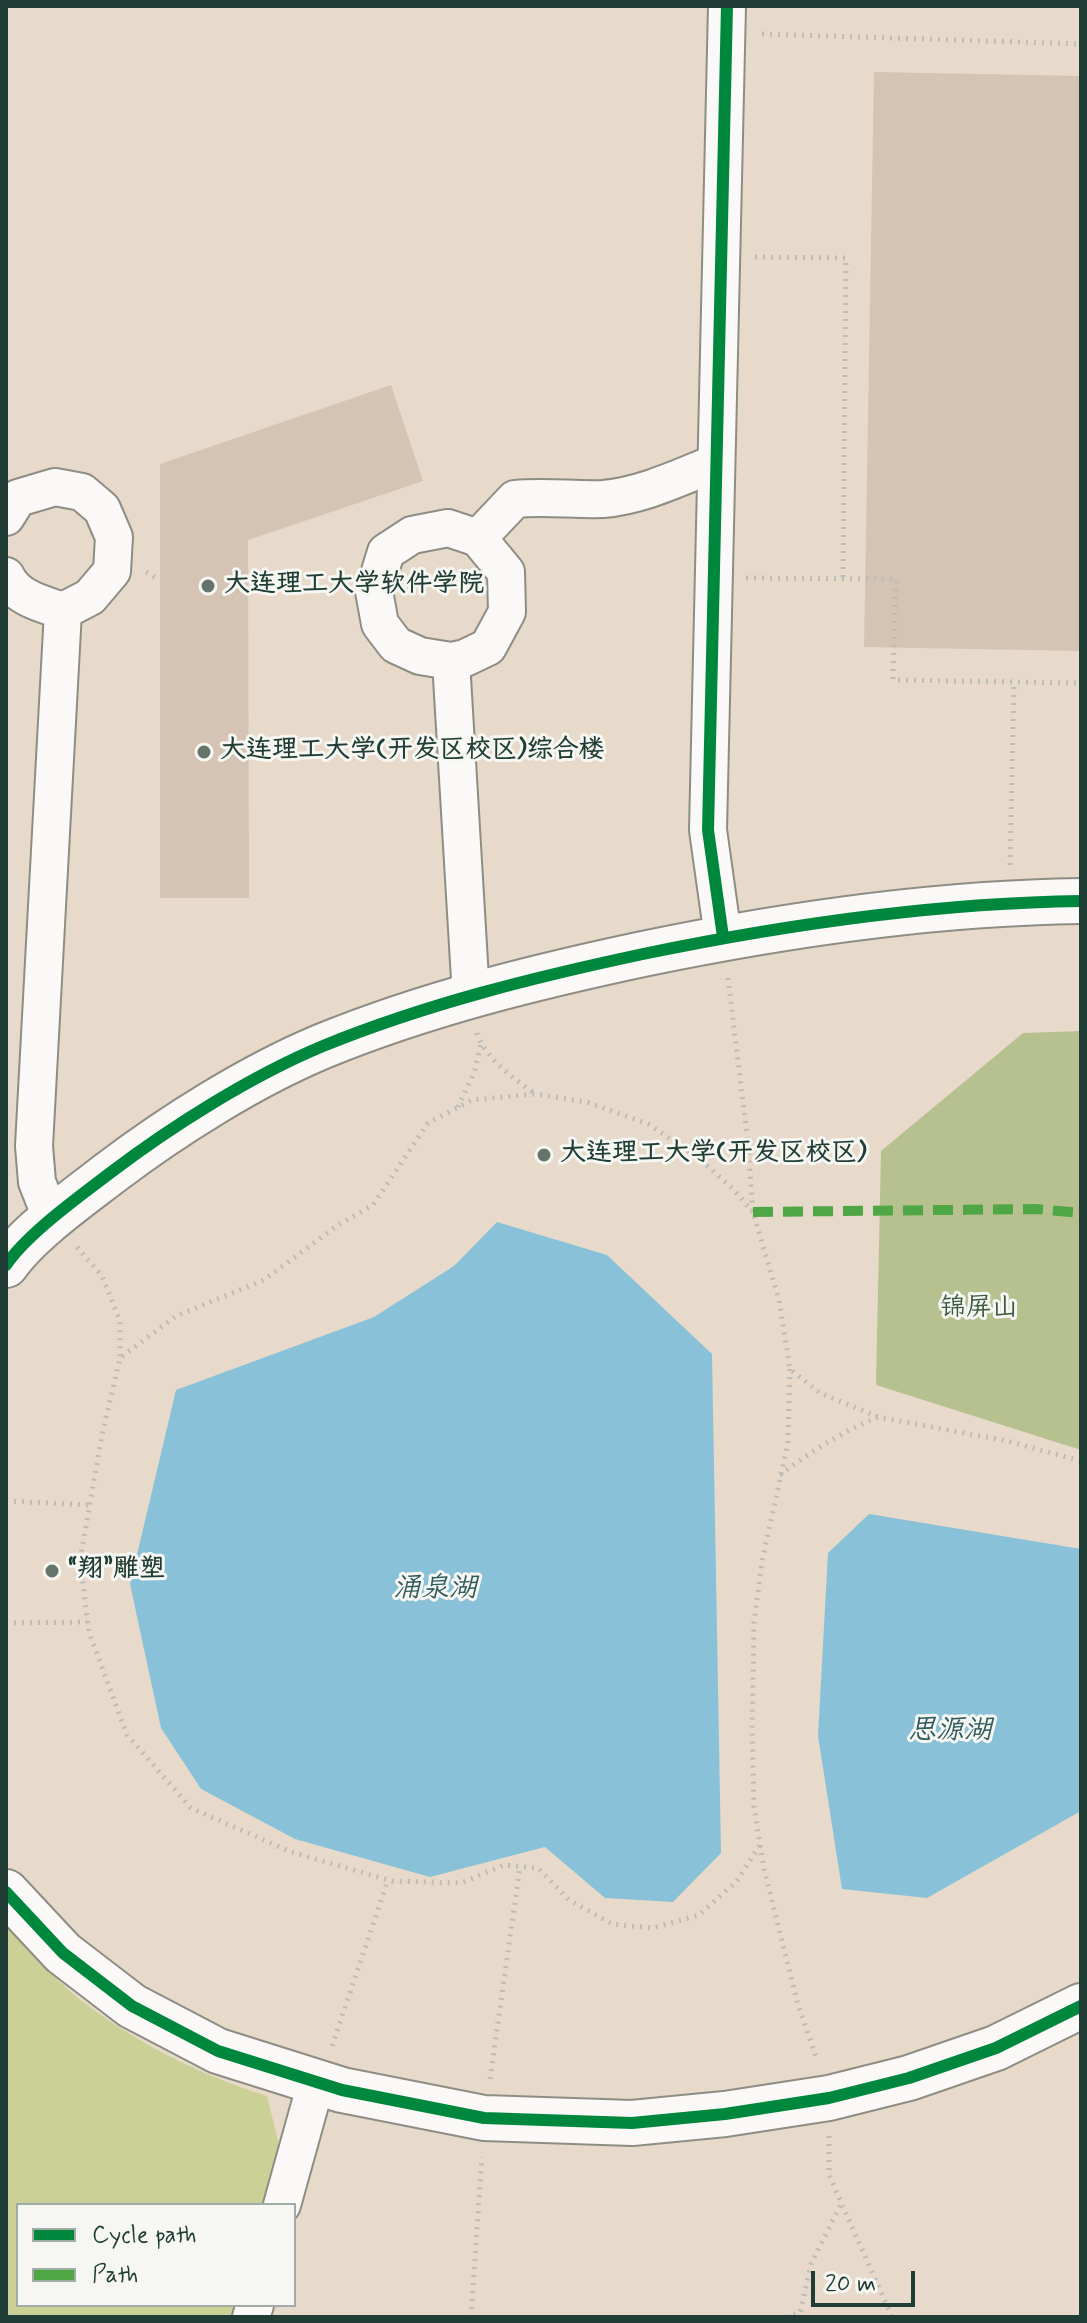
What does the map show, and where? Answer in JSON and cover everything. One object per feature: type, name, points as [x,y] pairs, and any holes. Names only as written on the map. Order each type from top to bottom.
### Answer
[{"type":"street","points":[[723,937],[708,830],[726,20]]},
{"type":"street","points":[[478,538],[515,499],[547,496],[604,499],[651,489],[716,463]]},
{"type":"street","points":[[6,517],[18,498],[55,487],[82,492],[102,509],[114,537],[112,571],[90,597],[63,611],[30,601],[6,576]]},
{"type":"street","points":[[448,528],[478,538],[506,572],[507,612],[488,647],[451,661],[420,656],[396,645],[380,624],[374,591],[386,552],[412,535],[448,528]]},
{"type":"street","points":[[52,1220],[37,1182],[34,1146],[63,611]]},
{"type":"street","points":[[451,661],[470,979],[465,999]]},
{"type":"street","points":[[6,1265],[52,1220],[182,1122],[322,1047],[465,999],[600,963],[723,937],[821,921],[1009,903],[1081,901]]},
{"type":"street","points":[[6,1892],[63,1953],[132,2006],[218,2051],[342,2090],[484,2118],[632,2123],[725,2114],[829,2098],[909,2078],[996,2048],[1081,2006]]},
{"type":"street","points":[[283,2203],[318,2083]]},
{"type":"path","points":[[726,20],[1081,44]]},
{"type":"path","points":[[721,257],[846,258],[843,578]]},
{"type":"path","points":[[715,578],[896,579],[893,680],[1081,683]]},
{"type":"path","points":[[1009,903],[1014,682]]},
{"type":"path","points":[[723,937],[748,1143],[753,1212],[779,1300],[790,1369],[788,1443],[762,1561],[754,1623],[754,1807],[797,2001],[829,2098],[829,2175],[892,2317]]},
{"type":"path","points":[[465,999],[481,1044],[503,1069],[535,1094]]},
{"type":"path","points":[[458,1108],[474,1073],[481,1044]]},
{"type":"path","points":[[120,1358],[176,1316],[264,1280],[338,1225],[373,1205],[428,1123],[472,1100],[535,1094],[587,1102],[648,1124],[696,1156],[732,1188],[753,1212]]},
{"type":"path","points":[[52,1220],[102,1276],[120,1321],[120,1358],[80,1560],[89,1632],[127,1735],[191,1808],[291,1852],[388,1880],[461,1883],[504,1865],[538,1868],[569,1900],[612,1924],[653,1928],[699,1915],[737,1881],[760,1845]]},
{"type":"path","points":[[790,1369],[820,1393],[878,1417],[1007,1441],[1081,1461]]},
{"type":"path","points":[[780,1475],[810,1452],[878,1417]]},
{"type":"path","points":[[6,1501],[89,1505]]},
{"type":"path","points":[[6,1623],[87,1622]]},
{"type":"path","points":[[318,2083],[388,1880]]},
{"type":"path","points":[[786,2317],[800,2313],[811,2264],[841,2203]]},
{"type":"green space","name":"锦屏山","points":[[1081,1031],[1081,1450],[876,1385],[881,1151],[1023,1033]]},
{"type":"green space","points":[[6,1920],[62,1983],[103,2017],[170,2057],[267,2096],[282,2157],[270,2203],[16,2203],[16,2307],[242,2307],[240,2317],[6,2317]]},
{"type":"water","name":"涌泉湖","points":[[497,1222],[607,1255],[712,1354],[721,1853],[673,1902],[605,1898],[545,1847],[430,1877],[295,1839],[201,1789],[161,1728],[130,1584],[176,1390],[374,1317],[454,1266]]},
{"type":"water","name":"思源湖","points":[[869,1514],[1081,1549],[1081,1811],[927,1898],[842,1889],[818,1736],[828,1553]]},
{"type":"building","points":[[874,72],[1081,76],[1081,651],[864,647]]},
{"type":"building","name":"大连理工大学(开发区校区)综合楼","points":[[391,385],[423,481],[248,540],[249,898],[160,898],[160,464]]},
{"type":"marked path","points":[[753,1212],[1036,1209],[1081,1213]]},
{"type":"cycle path","points":[[723,937],[708,830],[727,6]]},
{"type":"cycle path","points":[[6,1265],[27,1240],[55,1216],[134,1155],[186,1120],[296,1058],[401,1017],[562,972],[752,933],[916,911],[1081,901]]},
{"type":"cycle path","points":[[6,1892],[63,1953],[132,2006],[218,2051],[342,2090],[484,2118],[632,2123],[725,2114],[829,2098],[909,2078],[996,2048],[1081,2006]]},
{"type":"place","name":"大连理工大学软件学院","points":[[208,586]]},
{"type":"place","name":"大连理工大学(开发区校区)综合楼","points":[[204,752]]},
{"type":"place","name":"大连理工大学(开发区校区)","points":[[544,1155]]},
{"type":"place","name":"“翔”雕塑","points":[[52,1571]]}]
